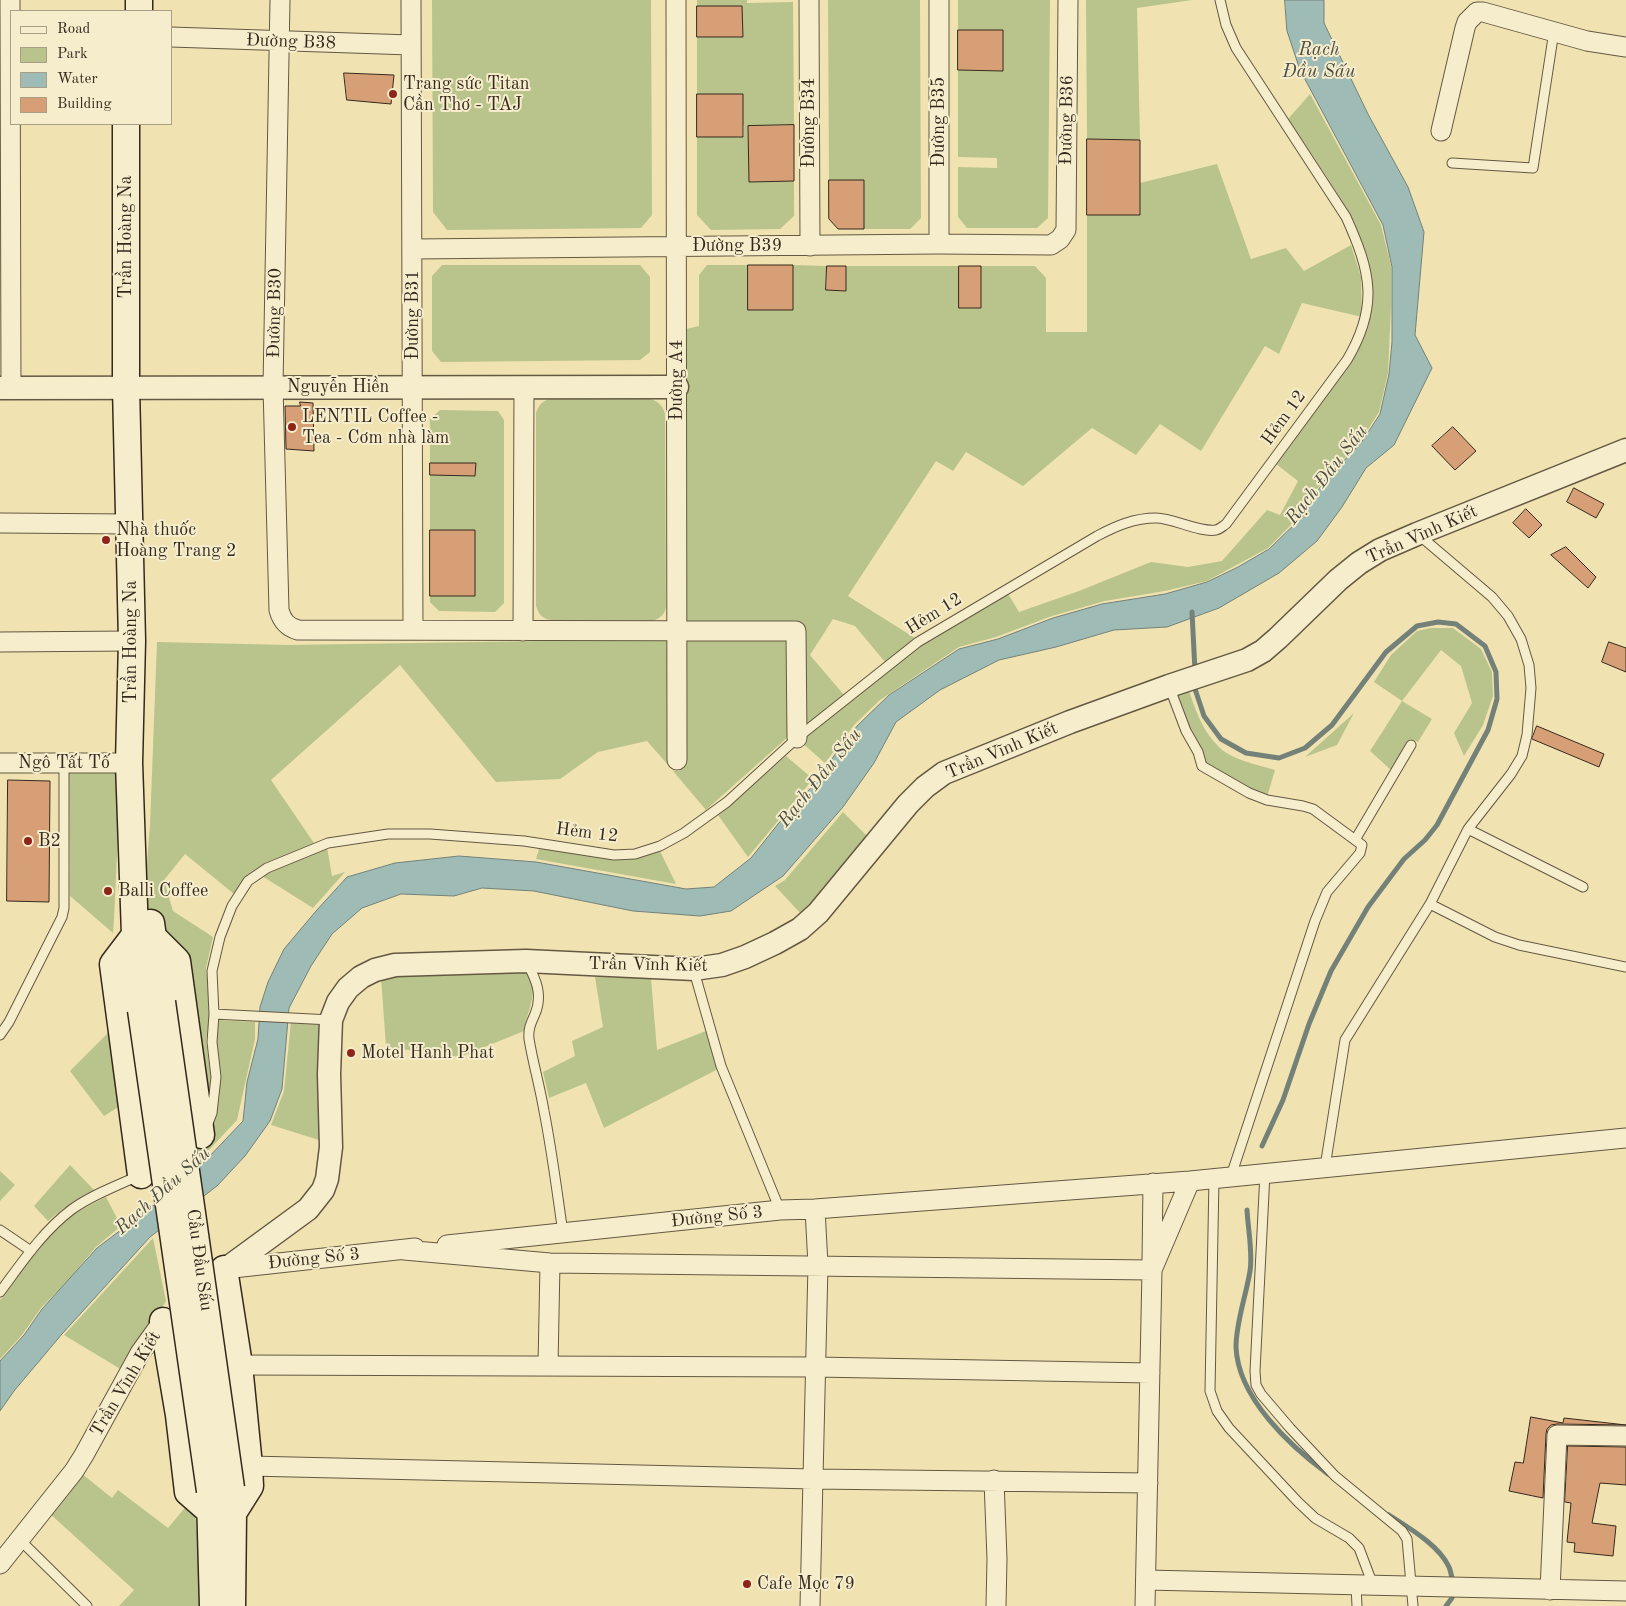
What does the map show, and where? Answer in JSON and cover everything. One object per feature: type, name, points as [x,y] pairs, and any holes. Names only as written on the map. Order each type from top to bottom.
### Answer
[{"type":"main road","name":"Trần Hoàng Na","points":[[126,125],[133,387],[145,642],[147,841],[143,936]]},
{"type":"main road","name":"Trần Hoàng Na","points":[[139,125],[130,524],[132,641],[129,763],[143,936],[152,1006]]},
{"type":"main road","points":[[148,1172],[113,964],[143,936],[177,961],[197,1140]]},
{"type":"main road","name":"Cầu Đầu Sấu","points":[[152,1006],[221,1501]]},
{"type":"main road","points":[[163,1321],[179,1415],[188,1492],[221,1501],[250,1486],[239,1365],[224,1269]]},
{"type":"main road","points":[[213,1606],[221,1501]]},
{"type":"main road","points":[[221,1501],[232,1606]]},
{"type":"street","points":[[6,388],[10,0]]},
{"type":"street","name":"Đường B30","points":[[280,0],[281,41],[273,387],[279,610],[281,618],[286,624],[292,629],[298,630],[413,630]]},
{"type":"street","name":"Đường B31","points":[[411,0],[413,630]]},
{"type":"street","name":"Đường A4","points":[[676,0],[677,760]]},
{"type":"street","name":"Đường B34","points":[[809,0],[810,246]]},
{"type":"street","name":"Đường B35","points":[[939,0],[939,244]]},
{"type":"street","name":"Đường B36","points":[[1060,239],[1066,230],[1068,0]]},
{"type":"street","points":[[1441,131],[1464,28],[1474,14],[1483,12],[1587,41],[1626,46]]},
{"type":"street","name":"Đường B38","points":[[172,37],[411,45]]},
{"type":"street","name":"Đường B39","points":[[413,249],[939,244],[1051,245],[1060,239]]},
{"type":"street","points":[[523,631],[524,387]]},
{"type":"street","name":"Nguyễn Hiền","points":[[6,388],[677,387]]},
{"type":"street","name":"Trần Vĩnh Kiết","points":[[0,1564],[74,1471],[140,1353],[163,1321],[224,1269],[308,1209],[323,1190],[327,1179],[331,1147],[329,1074],[331,1020],[338,1002],[348,988],[361,977],[375,970],[395,965],[526,961],[694,969],[722,965],[745,957],[775,944],[800,928],[818,913],[908,804],[925,787],[944,773],[1070,722],[1248,660],[1263,651],[1338,580],[1359,563],[1380,550],[1626,450]]},
{"type":"street","points":[[0,524],[130,524]]},
{"type":"street","points":[[413,630],[796,631],[797,738]]},
{"type":"street","points":[[0,642],[132,641]]},
{"type":"street","name":"Ngô Tất Tố","points":[[0,763],[129,763]]},
{"type":"street","name":"Đường Số 3","points":[[224,1269],[780,1210],[1190,1181],[1265,1172],[1626,1138]]},
{"type":"street","points":[[1152,1270],[1190,1181]]},
{"type":"street","points":[[1145,1606],[1153,1183]]},
{"type":"street","points":[[810,1606],[818,1266],[815,1209]]},
{"type":"street","points":[[404,1250],[550,1263],[1152,1270]]},
{"type":"street","points":[[548,1366],[550,1263]]},
{"type":"street","points":[[239,1365],[815,1367],[1150,1373]]},
{"type":"street","points":[[1550,1590],[1557,1436],[1626,1436]]},
{"type":"street","points":[[249,1466],[813,1479],[1148,1483]]},
{"type":"street","points":[[994,1480],[997,1559],[996,1606]]},
{"type":"street","points":[[1146,1580],[1626,1592]]},
{"type":"lane","name":"Hẻm 12","points":[[197,1140],[209,1124],[215,1092],[216,1077],[212,1042],[214,1014],[212,971],[220,937],[232,906],[248,881],[268,868],[328,843],[388,834],[430,834],[515,840],[614,855],[634,854],[660,846],[684,833],[727,802],[797,738],[918,642],[1110,529],[1138,519],[1158,518],[1209,530],[1218,530],[1226,524],[1347,360],[1357,344],[1366,320],[1369,298],[1366,274],[1358,244],[1346,217],[1236,48],[1226,25],[1220,0]]},
{"type":"lane","points":[[1452,163],[1533,168],[1554,31]]},
{"type":"lane","points":[[1325,1167],[1345,1040],[1430,904],[1468,828],[1511,774],[1522,756],[1527,735],[1531,688],[1529,664],[1521,639],[1508,616],[1492,597],[1417,534]]},
{"type":"lane","points":[[1175,684],[1186,732],[1198,752],[1202,766],[1258,797],[1313,809],[1362,845],[1360,854],[1327,892],[1315,920],[1223,1177],[1210,1392],[1217,1411],[1229,1428],[1298,1502],[1315,1518],[1349,1538],[1359,1548],[1364,1585],[1357,1606]]},
{"type":"lane","points":[[1354,840],[1411,745]]},
{"type":"lane","points":[[0,1035],[9,1022],[62,917],[64,908],[64,764]]},
{"type":"lane","points":[[1468,828],[1583,887]]},
{"type":"lane","points":[[1430,904],[1496,937],[1519,945],[1626,967]]},
{"type":"lane","points":[[526,961],[536,979],[538,988],[536,1012],[530,1024],[529,1039],[545,1113],[563,1233]]},
{"type":"lane","points":[[694,969],[721,1066],[780,1210]]},
{"type":"lane","points":[[214,1014],[331,1020]]},
{"type":"lane","points":[[0,1292],[51,1227],[71,1210],[182,1154],[197,1140]]},
{"type":"lane","points":[[1265,1172],[1255,1371],[1256,1385],[1261,1394],[1290,1428],[1335,1476],[1402,1531],[1407,1539],[1413,1606]]},
{"type":"lane","points":[[0,1230],[31,1251]]},
{"type":"lane","points":[[20,1540],[87,1606]]},
{"type":"green space","points":[[432,0],[651,0],[652,215],[641,228],[447,230],[433,212]]},
{"type":"green space","points":[[697,0],[747,0],[747,3],[793,2],[794,125],[748,126],[749,182],[794,181],[794,216],[780,229],[711,230],[697,215],[697,137],[744,136],[744,125],[697,125],[697,114],[743,114],[743,94],[697,94],[697,37],[742,37],[742,7],[697,6]]},
{"type":"green space","points":[[828,0],[920,0],[921,218],[910,229],[864,229],[864,180],[829,180]]},
{"type":"green space","points":[[958,0],[1050,0],[1048,218],[1037,228],[967,228],[958,217],[958,167],[997,168],[997,158],[958,157],[958,70],[1003,71],[1002,30],[958,30]]},
{"type":"green space","points":[[1086,0],[1192,0],[1137,8],[1140,140],[1087,139]]},
{"type":"green space","points":[[1310,94],[1381,225],[1391,266],[1388,373],[1379,412],[1360,442],[1322,482],[1298,518],[1268,548],[1207,581],[1165,591],[1105,601],[1052,616],[996,637],[959,647],[880,700],[855,724],[825,763],[800,741],[918,646],[1007,592],[1019,612],[1079,591],[1151,562],[1188,567],[1222,561],[1267,510],[1280,515],[1298,481],[1276,464],[1351,360],[1359,346],[1370,316],[1371,286],[1366,256],[1355,227],[1340,198],[1288,119]]},
{"type":"green space","points":[[1217,164],[1251,259],[1286,248],[1304,271],[1351,245],[1361,277],[1362,317],[1302,303],[1279,354],[1265,346],[1201,451],[1160,424],[1136,455],[1092,428],[1023,486],[966,452],[953,471],[936,461],[848,596],[915,638],[885,662],[855,626],[833,619],[810,655],[844,695],[805,727],[803,624],[686,623],[686,329],[699,326],[699,275],[707,265],[748,265],[748,310],[759,310],[781,265],[781,310],[793,310],[793,265],[827,266],[826,290],[845,291],[846,266],[959,266],[959,308],[981,308],[981,266],[1035,266],[1046,278],[1046,332],[1087,332],[1087,215],[1140,215],[1140,183]]},
{"type":"green space","points":[[442,265],[640,265],[650,277],[650,352],[640,360],[441,362],[432,351],[432,276]]},
{"type":"green space","points":[[550,399],[651,399],[663,409],[665,414],[666,608],[660,617],[653,621],[550,620],[542,617],[538,611],[536,606],[536,413],[541,404]]},
{"type":"green space","points":[[440,410],[498,411],[504,420],[504,603],[495,612],[439,611],[430,602],[430,596],[474,530],[430,530],[430,475],[475,475],[475,463],[430,463],[430,419]]},
{"type":"green space","points":[[1430,628],[1453,628],[1481,649],[1492,672],[1493,696],[1483,725],[1464,756],[1454,733],[1472,703],[1461,666],[1441,650],[1402,701],[1374,682],[1391,655],[1417,631]]},
{"type":"green space","points":[[790,637],[789,736],[706,810],[673,771],[680,771],[684,639]]},
{"type":"green space","points":[[669,639],[669,766],[647,741],[598,752],[560,779],[496,782],[400,665],[271,780],[314,843],[265,863],[244,879],[234,894],[185,854],[164,880],[173,911],[213,937],[206,968],[210,1011],[206,1041],[211,1077],[206,1113],[142,925],[150,825],[157,642],[289,645]]},
{"type":"green space","points":[[1188,688],[1203,726],[1212,740],[1223,751],[1252,764],[1275,770],[1267,797],[1251,790],[1205,763],[1189,731],[1174,691]]},
{"type":"green space","points":[[1402,701],[1432,719],[1418,742],[1410,739],[1391,770],[1370,751]]},
{"type":"green space","points":[[1354,713],[1337,745],[1305,757]]},
{"type":"green space","points":[[786,756],[813,779],[748,857],[718,815]]},
{"type":"green space","points":[[121,769],[113,933],[70,896],[69,770]]},
{"type":"green space","points":[[843,812],[869,838],[803,916],[775,886],[785,880]]},
{"type":"green space","points":[[540,846],[616,858],[659,849],[676,884],[536,859]]},
{"type":"green space","points":[[327,847],[332,876],[345,872],[313,908],[262,876]]},
{"type":"green space","points":[[525,966],[532,981],[533,994],[524,1031],[460,1057],[386,1047],[381,977],[407,973]]},
{"type":"green space","points":[[595,977],[651,978],[657,1050],[706,1031],[718,1069],[604,1128],[586,1083],[549,1098],[543,1072],[575,1056],[572,1041],[603,1027]]},
{"type":"green space","points":[[218,1020],[255,1022],[255,1039],[237,1120],[183,1178],[194,1149],[211,1127],[218,1104],[219,1078],[215,1042]]},
{"type":"green space","points":[[291,1021],[320,1024],[322,1141],[271,1125],[284,1091]]},
{"type":"green space","points":[[111,1030],[120,1106],[104,1116],[70,1071]]},
{"type":"green space","points":[[70,1165],[95,1191],[63,1209],[48,1221],[34,1206]]},
{"type":"green space","points":[[0,1171],[15,1185],[0,1201]]},
{"type":"green space","points":[[106,1197],[121,1226],[96,1247],[41,1308],[22,1335],[0,1359],[0,1300],[61,1223],[73,1214]]},
{"type":"green space","points":[[153,1238],[166,1301],[122,1370],[64,1335]]},
{"type":"green space","points":[[81,1473],[112,1498],[118,1490],[168,1528],[188,1504],[196,1520],[202,1606],[119,1606],[134,1590],[49,1513]]},
{"type":"water","name":"Rạch Đầu Sấu","points":[[1285,0],[1324,0],[1324,23],[1368,114],[1408,187],[1424,232],[1415,335],[1432,368],[1394,445],[1366,468],[1342,507],[1317,541],[1279,573],[1219,608],[1167,627],[1114,630],[1056,647],[999,660],[940,690],[896,722],[874,763],[843,807],[783,876],[731,911],[700,916],[633,911],[534,891],[482,888],[454,896],[401,894],[362,908],[332,934],[311,966],[289,1008],[282,1089],[270,1121],[245,1156],[217,1186],[150,1237],[62,1334],[14,1391],[0,1411],[0,1361],[24,1335],[42,1309],[97,1248],[187,1180],[243,1121],[247,1082],[258,1039],[260,1007],[268,982],[284,949],[347,877],[395,863],[459,856],[536,862],[686,889],[714,887],[751,858],[778,824],[817,781],[858,725],[889,695],[959,649],[998,639],[1053,618],[1102,604],[1165,594],[1207,582],[1269,549],[1300,519],[1324,481],[1361,443],[1380,414],[1389,374],[1392,342],[1392,267],[1383,225],[1300,70],[1287,31]]},
{"type":"building","points":[[697,6],[742,6],[743,37],[697,37]]},
{"type":"building","points":[[958,30],[1003,30],[1003,71],[958,70]]},
{"type":"building","points":[[344,73],[394,75],[391,104],[347,100]]},
{"type":"building","points":[[697,94],[743,94],[743,137],[697,137]]},
{"type":"building","points":[[794,125],[794,181],[749,182],[748,126]]},
{"type":"building","points":[[1087,139],[1140,140],[1140,215],[1087,215]]},
{"type":"building","points":[[829,180],[864,180],[864,229],[838,229],[829,219]]},
{"type":"building","points":[[748,265],[793,265],[793,310],[748,310]]},
{"type":"building","points":[[827,266],[846,266],[846,291],[826,290]]},
{"type":"building","points":[[959,266],[981,266],[981,308],[959,308]]},
{"type":"building","points":[[300,402],[313,403],[314,451],[286,449],[285,406],[300,406]]},
{"type":"building","points":[[1453,427],[1476,451],[1455,470],[1432,446]]},
{"type":"building","points":[[430,463],[476,463],[475,476],[430,475]]},
{"type":"building","points":[[1574,488],[1604,504],[1596,518],[1567,502]]},
{"type":"building","points":[[1526,509],[1542,525],[1529,538],[1513,523]]},
{"type":"building","points":[[430,530],[475,530],[475,596],[430,596]]},
{"type":"building","points":[[1566,547],[1596,577],[1588,588],[1551,555]]},
{"type":"building","points":[[1609,642],[1626,648],[1626,672],[1602,662]]},
{"type":"building","points":[[1537,726],[1604,754],[1599,767],[1532,739]]},
{"type":"building","name":"B2","points":[[8,780],[50,781],[49,902],[7,901]]},
{"type":"building","points":[[1531,1417],[1563,1423],[1564,1418],[1626,1425],[1551,1425],[1547,1429],[1546,1434],[1543,1498],[1509,1491],[1515,1462],[1523,1463]]},
{"type":"building","points":[[1568,1446],[1626,1447],[1626,1485],[1600,1483],[1592,1523],[1616,1526],[1613,1556],[1574,1552],[1575,1543],[1567,1542],[1571,1503],[1565,1502]]},
{"type":"waterway","points":[[1192,612],[1195,671]]},
{"type":"waterway","points":[[1195,682],[1195,689],[1204,716],[1221,739],[1246,753],[1279,758],[1305,748],[1332,725],[1386,652],[1417,626],[1438,622],[1456,624],[1485,646],[1496,672],[1497,699],[1488,730],[1437,825],[1425,840],[1404,859],[1368,907],[1331,971],[1309,1024],[1283,1100],[1262,1146]]},
{"type":"waterway","points":[[1247,1210],[1251,1265],[1236,1338],[1239,1366],[1246,1384],[1268,1419],[1298,1450],[1328,1474]]},
{"type":"waterway","points":[[1389,1515],[1414,1531],[1438,1551],[1449,1567],[1453,1583]]},
{"type":"waterway","points":[[1446,1606],[1452,1598],[1453,1591]]},
{"type":"place","name":"Trang sức Titan Cần Thơ - TAJ","points":[[393,94]]},
{"type":"place","name":"LENTIL Coffee - Tea - Cơm nhà làm","points":[[292,427]]},
{"type":"place","name":"Nhà thuốc Hoàng Trang 2","points":[[106,540]]},
{"type":"place","name":"B2","points":[[28,841]]},
{"type":"place","name":"Balli Coffee","points":[[108,891]]},
{"type":"place","name":"Motel Hanh Phat","points":[[351,1053]]},
{"type":"place","name":"Cafe Mọc 79","points":[[747,1584]]}]
